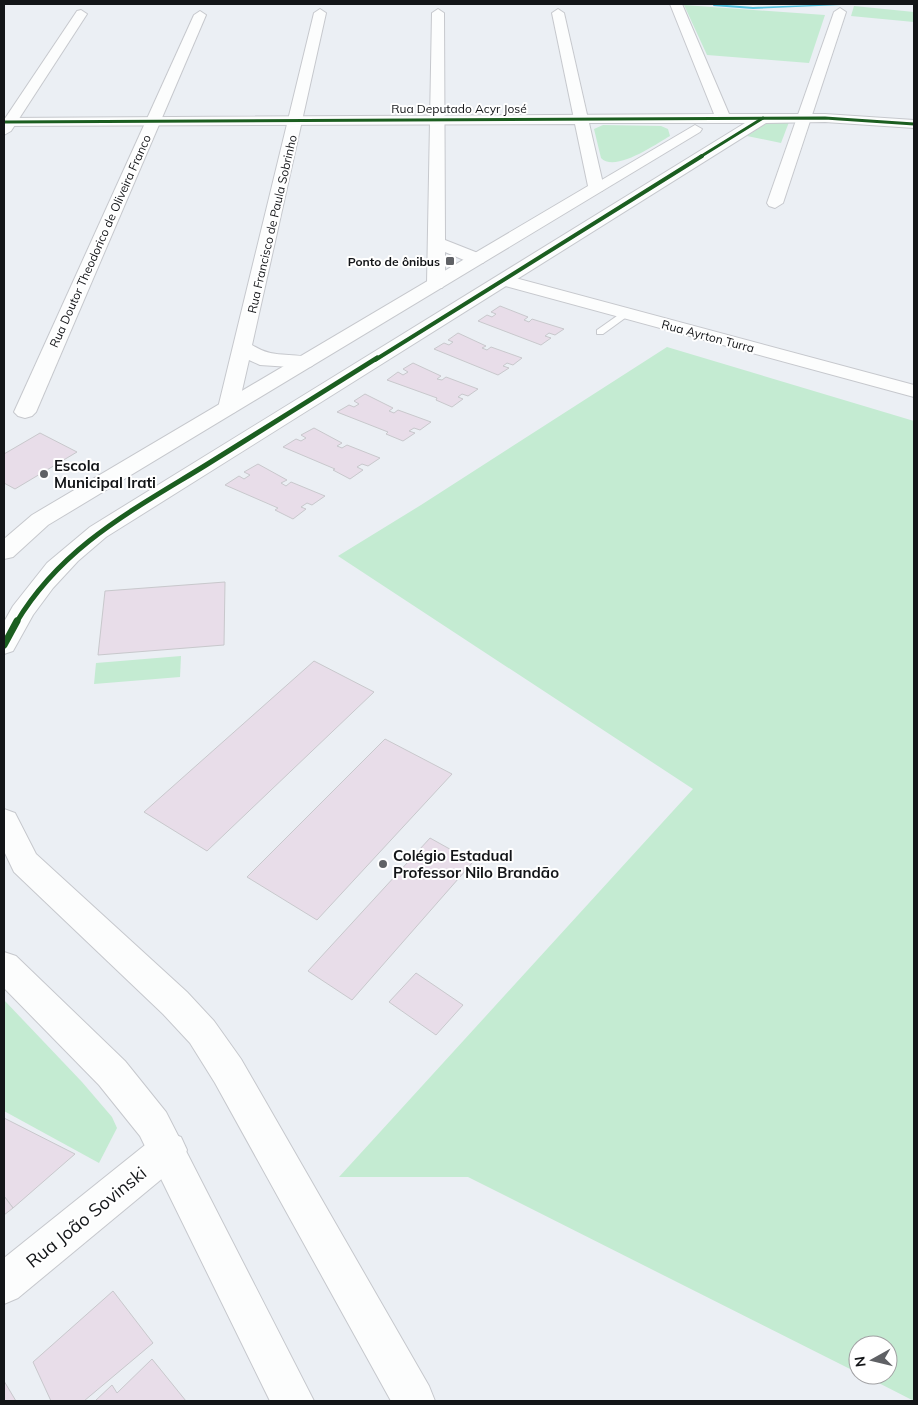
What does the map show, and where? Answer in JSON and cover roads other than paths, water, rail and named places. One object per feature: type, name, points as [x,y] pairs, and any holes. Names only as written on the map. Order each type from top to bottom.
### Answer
[{"type":"street","points":[[676,4],[723,118]]},
{"type":"street","name":"Rua Francisco de Paula Sobrinho","points":[[228,408],[244,348],[320,12]]},
{"type":"street","points":[[775,203],[840,12]]},
{"type":"street","points":[[436,284],[438,243],[438,13]]},
{"type":"street","points":[[558,13],[596,188]]},
{"type":"street","points":[[6,125],[81,14]]},
{"type":"street","name":"Rua Doutor Theodorico de Oliveira Franco","points":[[25,412],[200,15]]},
{"type":"street","name":"Rua Deputado Acyr José","points":[[6,125],[153,121],[723,118],[861,119],[914,124]]},
{"type":"street","points":[[4,645],[28,601],[52,571],[75,548],[763,118]]},
{"type":"street","points":[[4,552],[40,520],[695,129]]},
{"type":"street","points":[[438,243],[500,268],[504,280]]},
{"type":"street","name":"Rua Ayrton Turra","points":[[504,280],[912,392]]},
{"type":"street","points":[[244,348],[260,359],[305,362]]},
{"type":"street","points":[[238,371],[266,385],[314,397]]},
{"type":"street","points":[[4,820],[14,853],[175,1003],[202,1032],[228,1071],[414,1401]]},
{"type":"street","points":[[4,966],[112,1073],[147,1116],[168,1150],[293,1401]]},
{"type":"street","name":"Rua João Sovinski","points":[[4,1284],[168,1150]]},
{"type":"lane","points":[[600,332],[627,313]]},
{"type":"waterway","points":[[714,5],[753,8],[839,5]]},
{"type":"place","name":"Ponto de ônibus","points":[[450,261]]},
{"type":"place","name":"Escola Municipal Irati","points":[[44,474]]},
{"type":"place","name":"Colégio Estadual Professor Nilo Brandão","points":[[383,864]]}]
